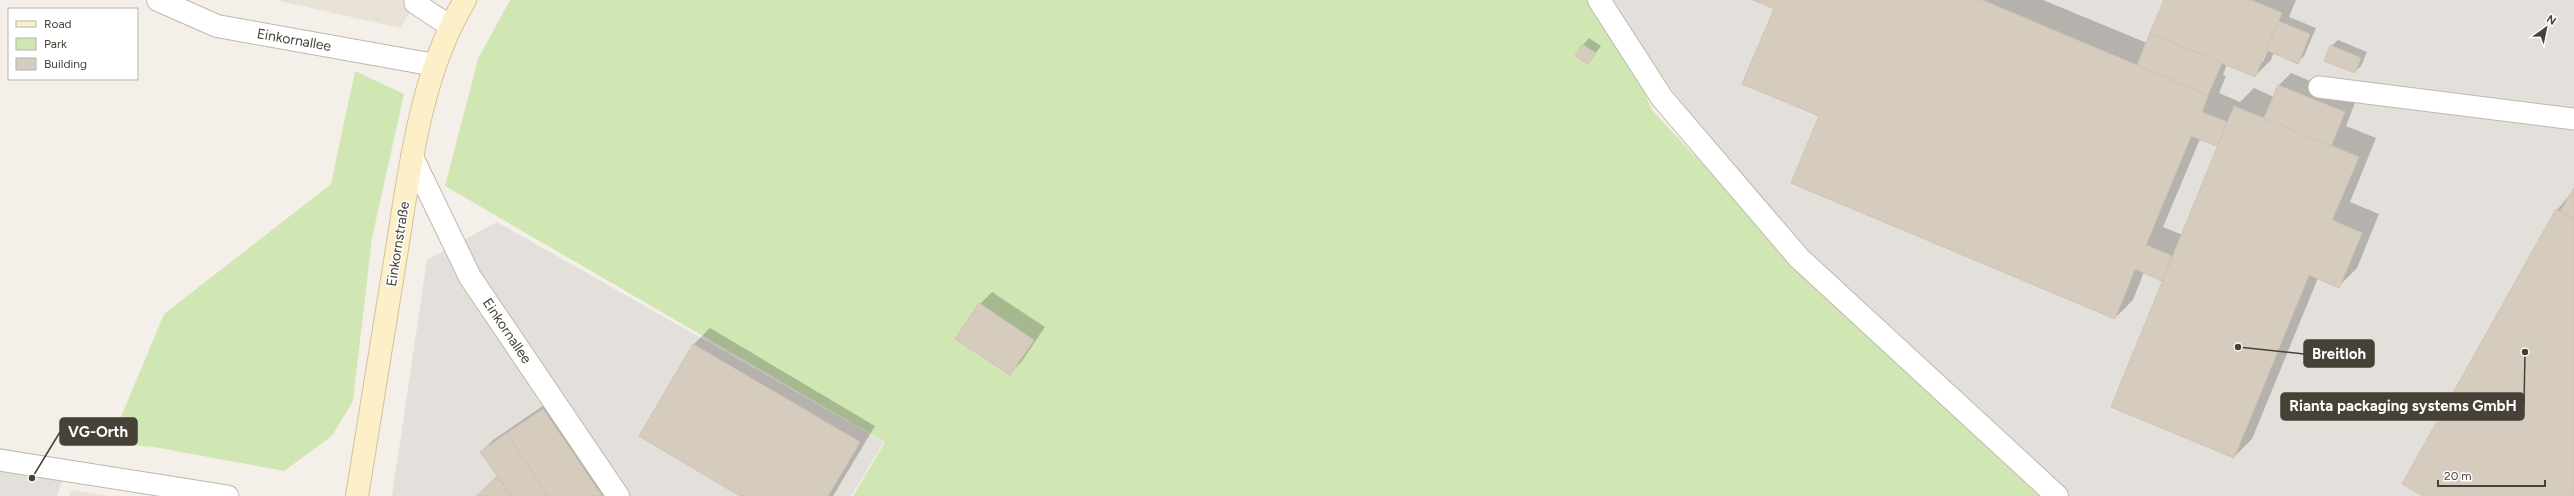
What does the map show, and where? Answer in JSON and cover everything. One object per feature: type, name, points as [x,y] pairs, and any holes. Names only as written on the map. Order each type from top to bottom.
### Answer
[{"type":"street","name":"Einkornallee","points":[[158,0],[217,26],[435,65]]},
{"type":"street","name":"Einkornstraße","points":[[357,496],[412,157],[435,65],[450,26],[465,0]]},
{"type":"street","points":[[1599,0],[1662,98],[1799,258],[2057,496]]},
{"type":"street","name":"Einkornallee","points":[[412,157],[470,277],[618,496]]},
{"type":"lane","points":[[415,0],[415,3],[450,26]]},
{"type":"lane","points":[[2319,87],[2574,119]]},
{"type":"lane","points":[[0,460],[228,496]]},
{"type":"shaded area","points":[[275,0],[418,0],[400,28]]},
{"type":"shaded area","points":[[1608,0],[2574,0],[2574,496],[2057,496],[1751,201]]},
{"type":"shaded area","points":[[497,222],[884,442],[851,496],[392,496],[427,260]]},
{"type":"shaded area","points":[[0,448],[69,460],[57,496],[0,496]]},
{"type":"shaded area","points":[[72,490],[109,496],[69,496]]},
{"type":"green space","points":[[510,0],[1593,0],[1628,56],[1652,110],[1693,154],[2051,496],[853,496],[885,442],[445,186],[478,59]]},
{"type":"green space","points":[[355,71],[404,94],[372,238],[353,401],[332,436],[284,471],[154,447],[110,443],[164,314],[331,184]]},
{"type":"building","points":[[1753,0],[1982,0],[2208,95],[2202,112],[2227,122],[2217,146],[2191,136],[2146,245],[2172,256],[2162,281],[2135,269],[2115,319],[1791,183],[1819,116],[1742,84],[1774,9]]},
{"type":"building","points":[[2164,0],[2251,0],[2282,13],[2255,77],[2150,33]]},
{"type":"building","points":[[2278,21],[2310,34],[2298,64],[2266,50]]},
{"type":"building","points":[[2150,33],[2222,63],[2208,95],[2137,65]]},
{"type":"building","points":[[1582,44],[1596,53],[1588,64],[1575,56]]},
{"type":"building","points":[[2330,45],[2361,58],[2355,73],[2324,61]]},
{"type":"building","points":[[2278,85],[2345,112],[2331,146],[2264,118]]},
{"type":"building","points":[[2234,106],[2359,157],[2332,220],[2362,233],[2339,288],[2309,275],[2234,458],[2111,407]]},
{"type":"building","points":[[2574,188],[2574,219],[2560,212]]},
{"type":"building","points":[[2556,209],[2574,219],[2574,496],[2423,496],[2402,484]]},
{"type":"building","points":[[979,303],[1034,340],[1010,375],[955,339]]},
{"type":"building","points":[[693,344],[860,442],[828,496],[740,496],[639,436]]},
{"type":"building","points":[[543,409],[602,496],[548,496],[507,433]]},
{"type":"building","points":[[507,433],[548,495],[547,496],[512,496],[480,452]]},
{"type":"building","points":[[497,477],[512,496],[476,496]]},
{"type":"place","name":"Breitloh","points":[[2238,347]]},
{"type":"place","name":"Rianta packaging systems GmbH","points":[[2525,352]]},
{"type":"place","name":"VG-Orth","points":[[32,478]]}]
